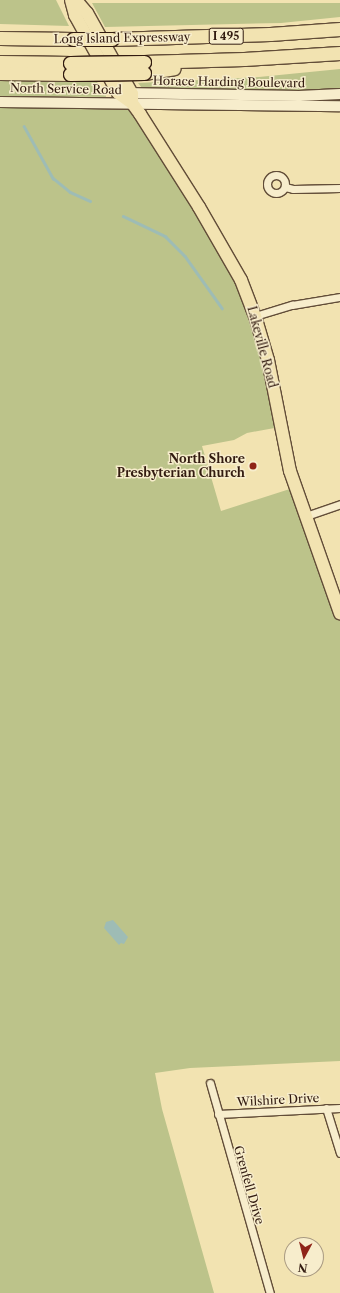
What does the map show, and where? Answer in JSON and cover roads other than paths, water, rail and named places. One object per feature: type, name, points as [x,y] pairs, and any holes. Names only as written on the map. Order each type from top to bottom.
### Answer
[{"type":"highway","name":"Long Island Expressway","points":[[0,38],[112,39],[270,34],[340,29]]},
{"type":"highway","name":"I 495","points":[[70,68],[144,67],[215,60],[340,53]]},
{"type":"highway","name":"Long Island Expressway","points":[[0,62],[70,68]]},
{"type":"highway","points":[[0,73],[70,68]]},
{"type":"main road","name":"Lakeville Road","points":[[71,0],[75,15],[118,93],[132,98]]},
{"type":"main road","name":"Lakeville Road","points":[[76,0],[87,13],[132,98],[224,248],[241,280],[255,316],[270,370],[290,471],[340,613]]},
{"type":"main road","name":"Horace Harding Boulevard","points":[[132,98],[299,96],[340,94]]},
{"type":"main road","name":"Horace Harding Boulevard","points":[[132,98],[340,106]]},
{"type":"main road","name":"North Service Road","points":[[0,102],[132,98]]},
{"type":"street","points":[[285,187],[340,188]]},
{"type":"street","points":[[255,316],[292,305],[340,297]]},
{"type":"street","points":[[306,516],[340,504]]},
{"type":"street","name":"Grenfell Drive","points":[[210,1083],[270,1293]]},
{"type":"street","points":[[326,1108],[340,1154]]},
{"type":"street","name":"Wilshire Drive","points":[[218,1114],[340,1108]]},
{"type":"water","points":[[113,920],[128,937],[124,944],[121,943],[119,945],[104,928],[106,922]]},
{"type":"waterway","points":[[24,126],[53,178],[70,192],[90,201]]},
{"type":"waterway","points":[[123,216],[165,236],[185,256],[222,308]]},
{"type":"place","name":"North Shore Presbyterian Church","points":[[253,466]]}]
